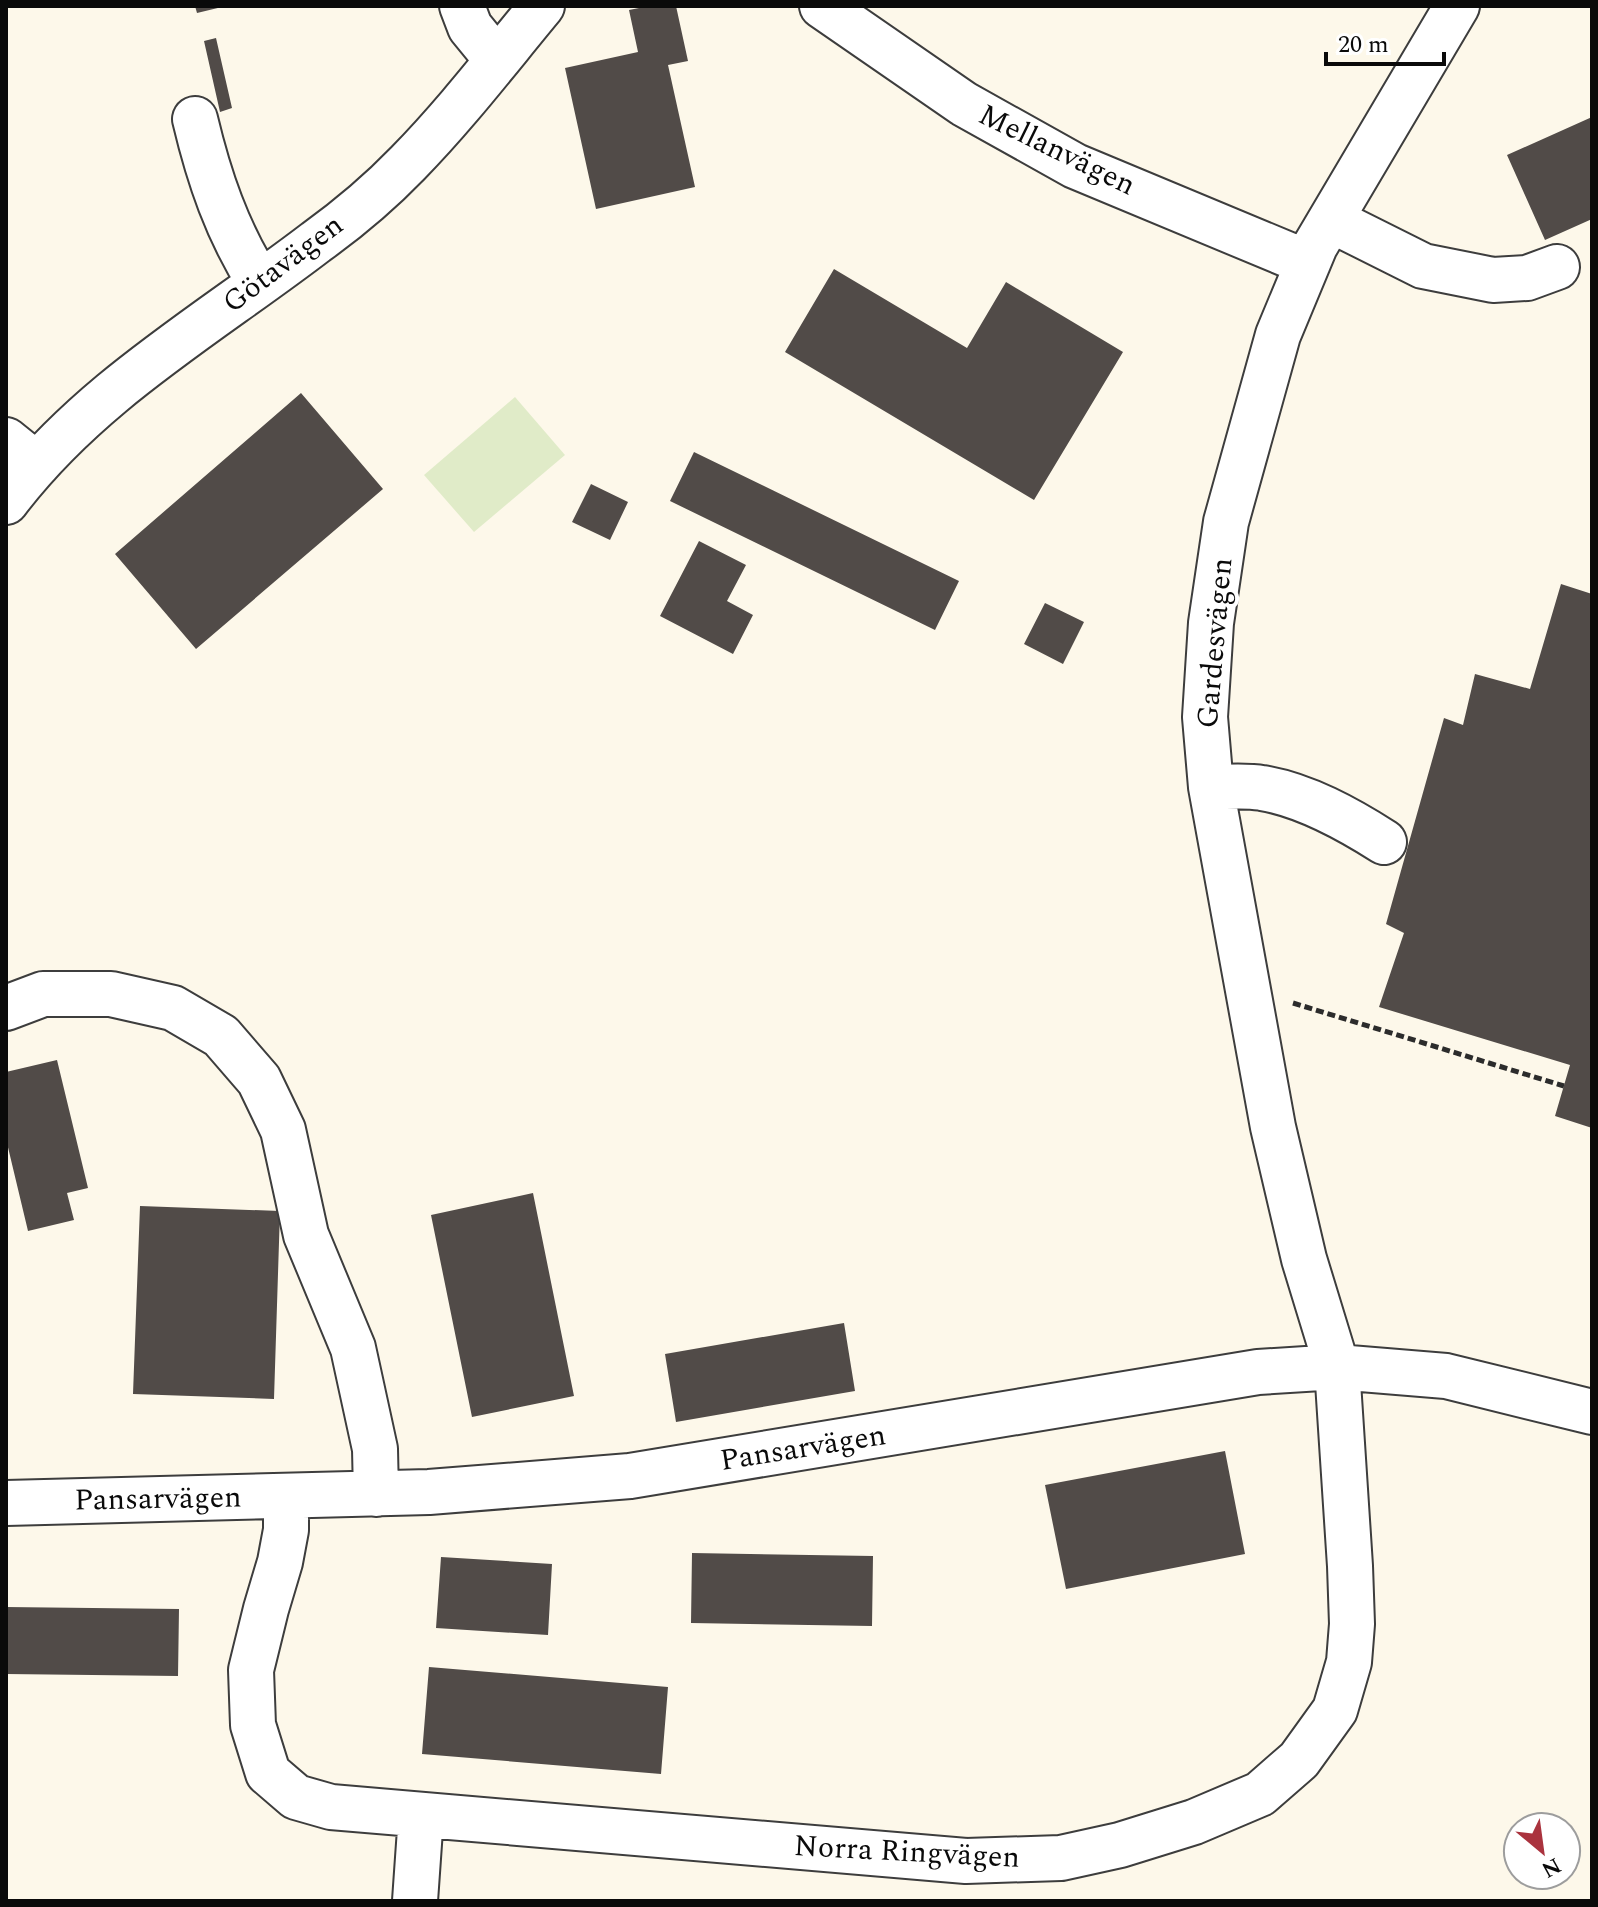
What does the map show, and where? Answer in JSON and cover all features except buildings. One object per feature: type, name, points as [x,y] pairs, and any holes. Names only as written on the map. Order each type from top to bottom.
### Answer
[{"type":"lane","points":[[462,6],[470,27],[497,60]]},
{"type":"lane","name":"Götavägen","points":[[6,502],[21,453],[87,414],[162,353],[318,241],[407,165],[542,6]]},
{"type":"lane","name":"Mellanvägen","points":[[822,6],[964,104],[1075,166],[1308,263]]},
{"type":"lane","name":"Gardesvägen","points":[[1337,1367],[1304,1259],[1273,1127],[1211,787],[1205,717],[1211,623],[1226,522],[1278,335],[1308,263],[1331,220],[1457,6]]},
{"type":"lane","points":[[195,119],[209,176],[226,222],[260,283]]},
{"type":"lane","points":[[1331,220],[1423,266],[1493,280],[1527,278],[1557,267]]},
{"type":"lane","points":[[1211,787],[1262,788],[1298,799],[1358,825],[1384,842]]},
{"type":"lane","points":[[6,1008],[43,994],[111,994],[173,1008],[221,1036],[259,1080],[283,1130],[306,1235],[353,1348],[375,1449],[376,1494]]},
{"type":"lane","name":"Pansarvägen","points":[[6,1503],[376,1494],[523,1487],[630,1476],[1258,1372],[1337,1367],[1446,1376],[1592,1412]]},
{"type":"lane","name":"Norra Ringvägen","points":[[286,1496],[286,1530],[280,1562],[251,1670],[253,1725],[268,1773],[296,1797],[331,1807],[966,1861],[1061,1858],[1120,1845],[1194,1822],[1260,1794],[1299,1760],[1335,1710],[1349,1662],[1352,1624],[1337,1367]]},
{"type":"lane","points":[[415,1901],[421,1815]]},
{"type":"path","points":[[1248,989],[1564,1086]]},
{"type":"green space","points":[[515,397],[565,455],[474,532],[424,475]]}]
